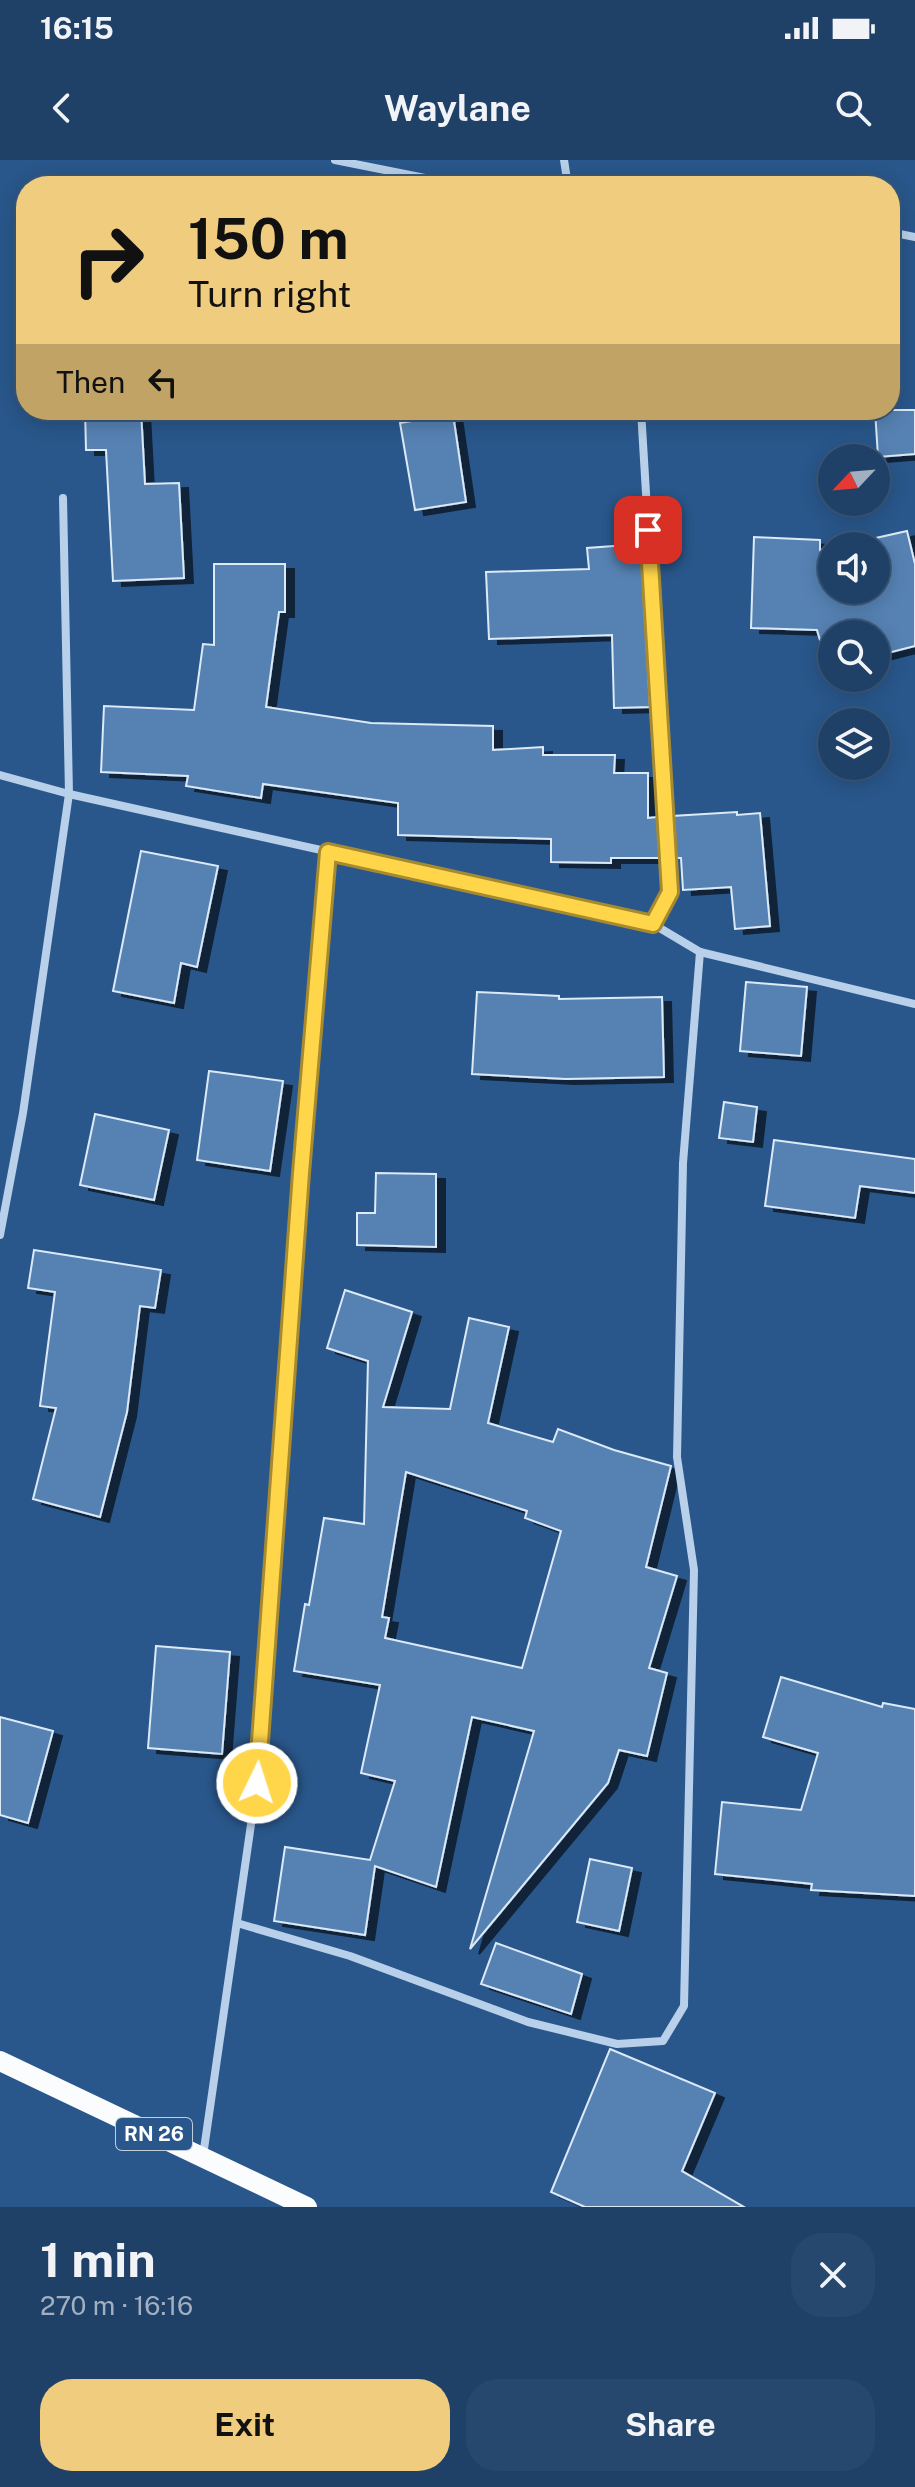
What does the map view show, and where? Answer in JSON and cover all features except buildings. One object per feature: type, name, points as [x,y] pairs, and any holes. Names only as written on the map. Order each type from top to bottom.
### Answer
[{"type":"main road","name":"RN 26","points":[[0,2061],[307,2207]]},
{"type":"street","points":[[335,160],[415,176]]},
{"type":"street","points":[[642,420],[670,892],[653,924]]},
{"type":"street","points":[[0,1235],[23,1113],[69,794],[63,498]]},
{"type":"street","points":[[0,775],[69,794],[653,924],[700,952],[915,1004]]},
{"type":"street","points":[[203,2157],[257,1783],[301,1173],[328,852]]},
{"type":"street","points":[[237,1923],[350,1956],[528,2022],[617,2044],[663,2041],[684,2006],[694,1570],[677,1442],[683,1163],[700,952]]},
{"type":"route","points":[[257,1783],[301,1173],[328,852],[653,924],[670,892],[648,530]]}]
